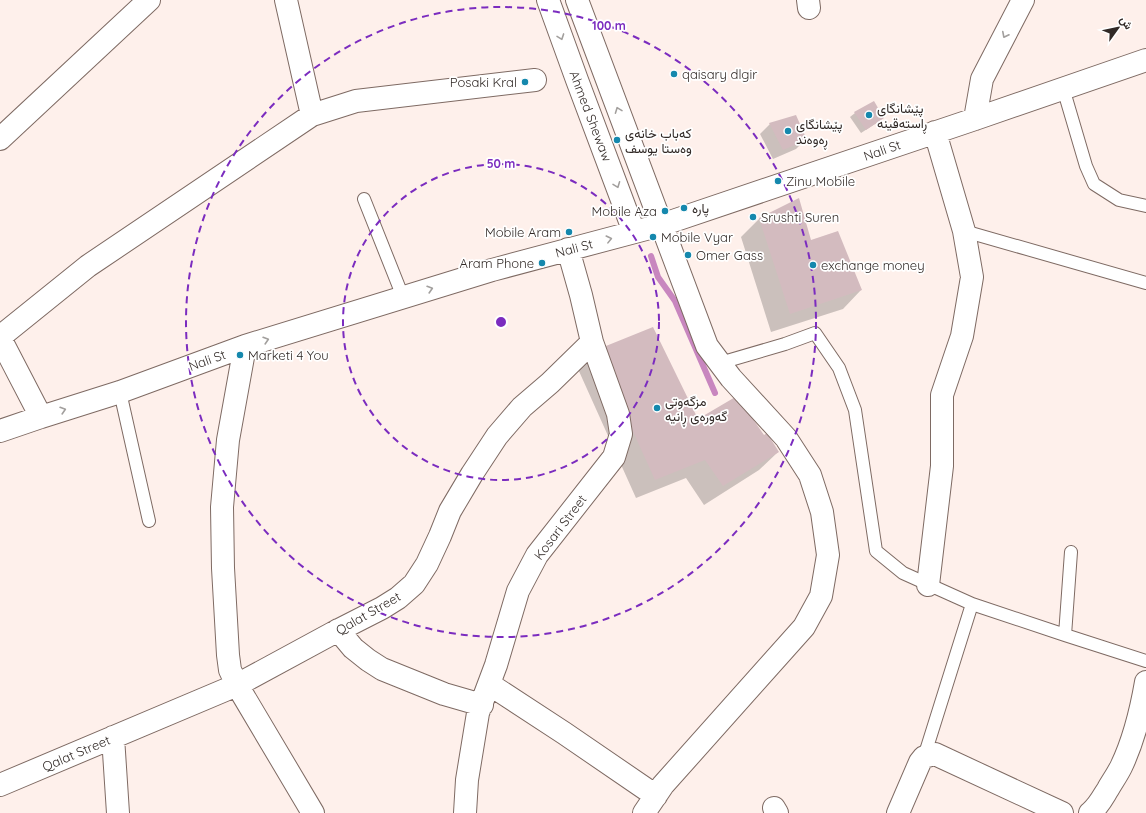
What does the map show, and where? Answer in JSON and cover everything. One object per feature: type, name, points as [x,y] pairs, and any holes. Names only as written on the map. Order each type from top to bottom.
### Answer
[{"type":"street","points":[[0,139],[149,0]]},
{"type":"street","points":[[286,0],[312,115]]},
{"type":"street","name":"Ahmed Shewaw","points":[[548,0],[634,232]]},
{"type":"street","points":[[489,684],[564,733],[650,804],[663,785],[804,628],[820,596],[828,555],[822,512],[810,475],[786,438],[731,378],[708,346],[577,0]]},
{"type":"street","points":[[975,119],[982,79],[1023,0]]},
{"type":"street","name":"Nali St","points":[[0,431],[120,392],[245,346],[492,270],[661,225],[1146,60]]},
{"type":"street","points":[[41,417],[0,338],[88,266],[312,115],[356,101],[535,80]]},
{"type":"street","points":[[928,584],[942,466],[942,395],[962,336],[972,277],[964,231],[935,132]]},
{"type":"street","points":[[568,249],[585,310],[592,342]]},
{"type":"street","name":"Qalat Street","points":[[0,785],[237,685],[398,598],[414,584],[427,564],[450,511],[497,436],[522,407],[550,383],[592,342]]},
{"type":"street","name":"Kosari Street","points":[[465,813],[467,780],[478,713],[496,665],[518,591],[537,555],[614,457],[621,434],[618,414],[592,342]]},
{"type":"street","points":[[245,346],[228,440],[222,507],[223,568],[230,670],[237,685],[313,813]]},
{"type":"street","points":[[338,630],[358,652],[382,669],[444,694],[482,705]]},
{"type":"street","points":[[1090,813],[1094,810],[1120,768],[1131,743],[1141,710],[1146,682]]},
{"type":"street","points":[[113,737],[118,813]]},
{"type":"street","points":[[898,813],[920,762],[924,757],[935,754],[1062,813]]},
{"type":"lane","points":[[1063,88],[1086,166],[1094,184],[1119,200],[1146,206]]},
{"type":"lane","points":[[364,199],[403,297]]},
{"type":"lane","points":[[964,231],[1146,283]]},
{"type":"lane","points":[[720,363],[784,344],[815,332],[838,368],[855,410],[876,551],[903,573],[972,604],[1065,636],[1146,661]]},
{"type":"lane","points":[[120,392],[149,521]]},
{"type":"lane","points":[[1065,636],[1071,552]]},
{"type":"lane","points":[[924,757],[972,604]]},
{"type":"building","name":"پێشانگای ڕاسته‌قینه‌","points":[[874,101],[884,118],[866,130],[854,112]]},
{"type":"building","name":"پێشانگای ڕه‌وه‌ند","points":[[796,115],[807,140],[783,150],[769,123]]},
{"type":"building","name":"exchange money","points":[[799,198],[811,240],[838,231],[862,290],[790,314],[759,218]]},
{"type":"building","name":"مزگەوتی گەورەی ڕانیە","points":[[653,327],[698,419],[737,396],[764,435],[767,433],[779,452],[723,486],[705,460],[655,480],[596,350]]},
{"type":"waterway","points":[[651,256],[658,277],[675,301],[715,393]]},
{"type":"place","name":"qaisary dlgir","points":[[674,74]]},
{"type":"place","name":"Posaki Kral","points":[[525,82]]},
{"type":"place","name":"پێشانگای ڕاسته‌قینه‌","points":[[869,115]]},
{"type":"place","name":"پێشانگای ڕه‌وه‌ند","points":[[788,131]]},
{"type":"place","name":"کەباب خانەی وەستا یوسف","points":[[617,140]]},
{"type":"place","name":"Zinu Mobile","points":[[778,181]]},
{"type":"place","name":"پاره","points":[[684,208]]},
{"type":"place","name":"Mobile Aza","points":[[665,211]]},
{"type":"place","name":"Srushti Suren","points":[[753,217]]},
{"type":"place","name":"Mobile Aram","points":[[569,232]]},
{"type":"place","name":"Mobile Vyar","points":[[653,237]]},
{"type":"place","name":"Omer Gass","points":[[688,255]]},
{"type":"place","name":"Aram Phone","points":[[542,263]]},
{"type":"place","name":"exchange money","points":[[813,265]]},
{"type":"place","name":"Marketi 4 You","points":[[240,355]]},
{"type":"place","name":"مزگەوتی گەورەی ڕانیە","points":[[657,408]]}]
